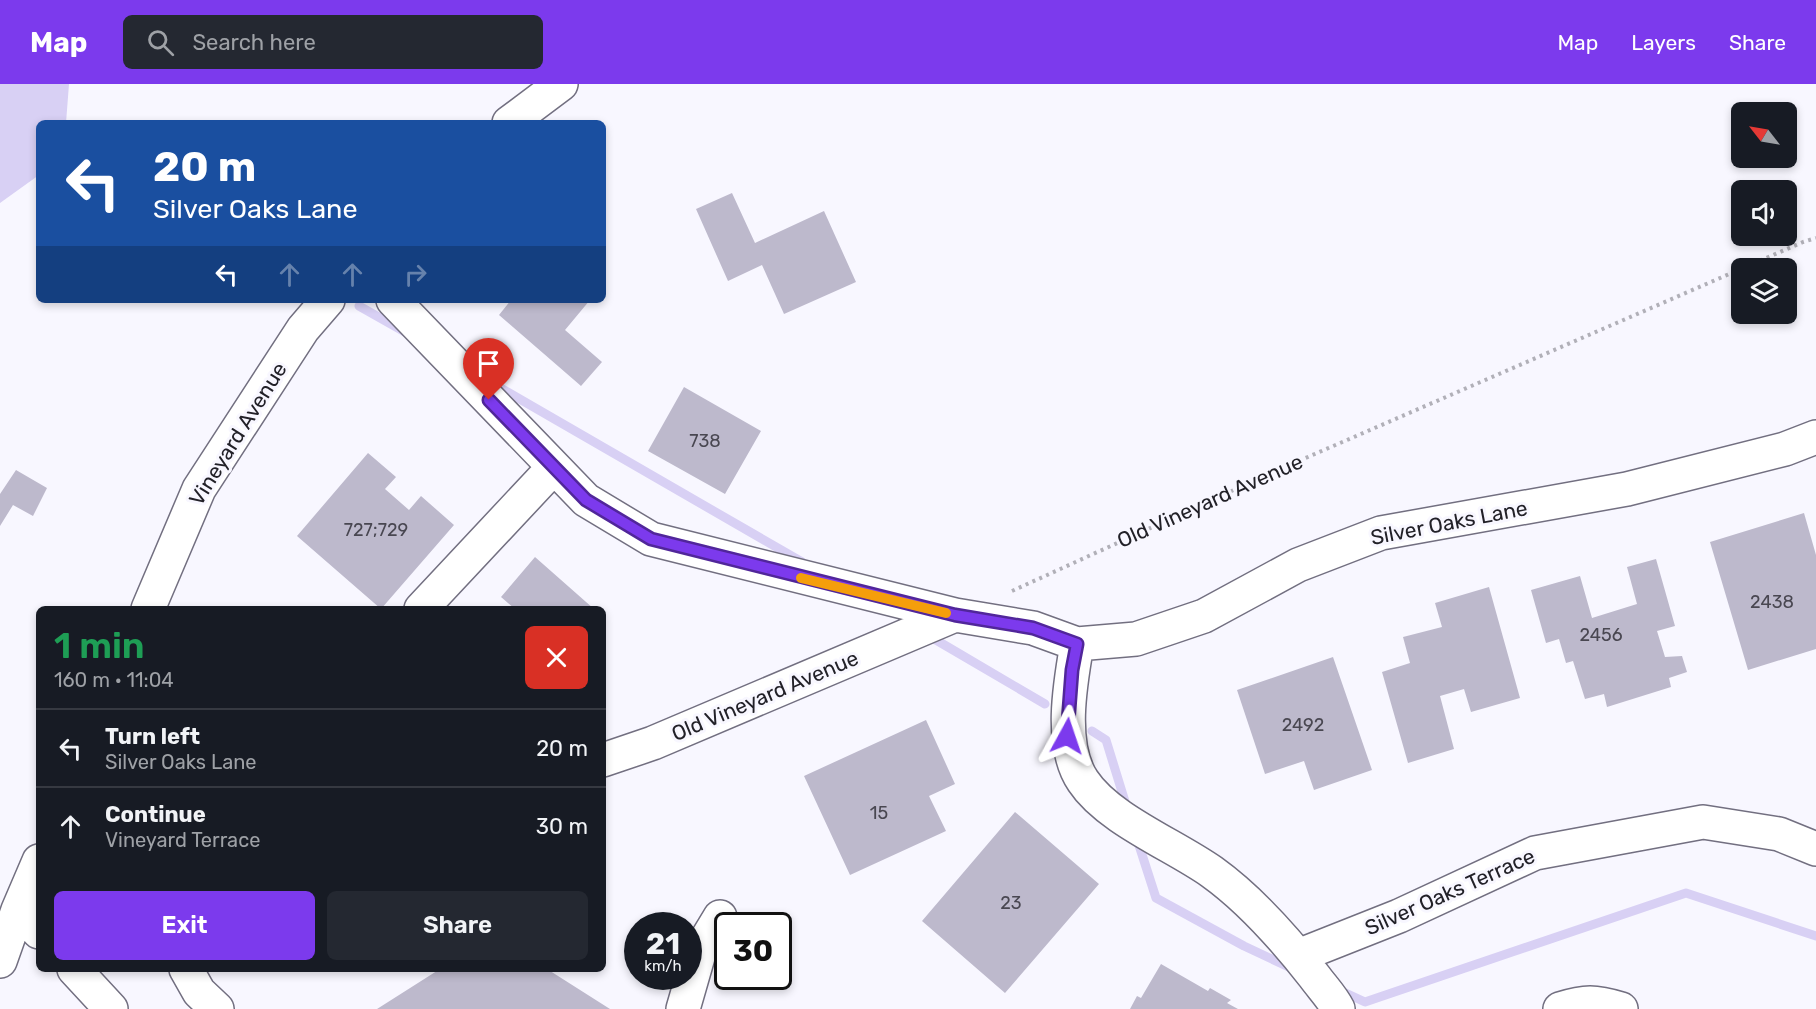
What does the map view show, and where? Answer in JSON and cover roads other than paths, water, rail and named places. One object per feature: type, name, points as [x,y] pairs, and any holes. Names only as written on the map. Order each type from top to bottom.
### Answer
[{"type":"street","points":[[513,120],[561,84]]},
{"type":"street","name":"Vineyard Avenue","points":[[149,606],[199,489],[303,329],[325,303]]},
{"type":"street","name":"Silver Oaks Lane","points":[[396,303],[586,500],[651,539],[955,615],[1033,628],[1077,644],[1136,639],[1204,616],[1298,565],[1381,533],[1627,489],[1785,449],[1816,436]]},
{"type":"street","points":[[424,606],[554,467]]},
{"type":"street","name":"Old Vineyard Avenue","points":[[606,759],[653,743],[955,615]]},
{"type":"street","points":[[1077,644],[1072,670],[1067,736],[1082,780],[1101,803],[1213,873],[1255,910],[1299,956],[1336,1006]]},
{"type":"street","name":"Silver Oaks Terrace","points":[[1299,956],[1399,916],[1535,853],[1703,822],[1779,834],[1816,849]]},
{"type":"street","points":[[0,961],[36,869]]},
{"type":"street","points":[[683,1009],[700,950],[714,927]]},
{"type":"street","points":[[77,972],[111,1009]]},
{"type":"street","points":[[188,972],[199,992],[217,1009]]},
{"type":"street","points":[[1560,1009],[1579,1003],[1597,1001],[1621,1009]]},
{"type":"waterway","points":[[359,306],[405,332]]},
{"type":"waterway","points":[[492,383],[802,562]]},
{"type":"waterway","points":[[936,640],[1045,704]]},
{"type":"waterway","points":[[1092,731],[1106,740],[1127,808]]},
{"type":"waterway","points":[[1137,839],[1156,898],[1244,946],[1293,969]]},
{"type":"waterway","points":[[1339,990],[1365,1002],[1686,893],[1816,936]]}]
